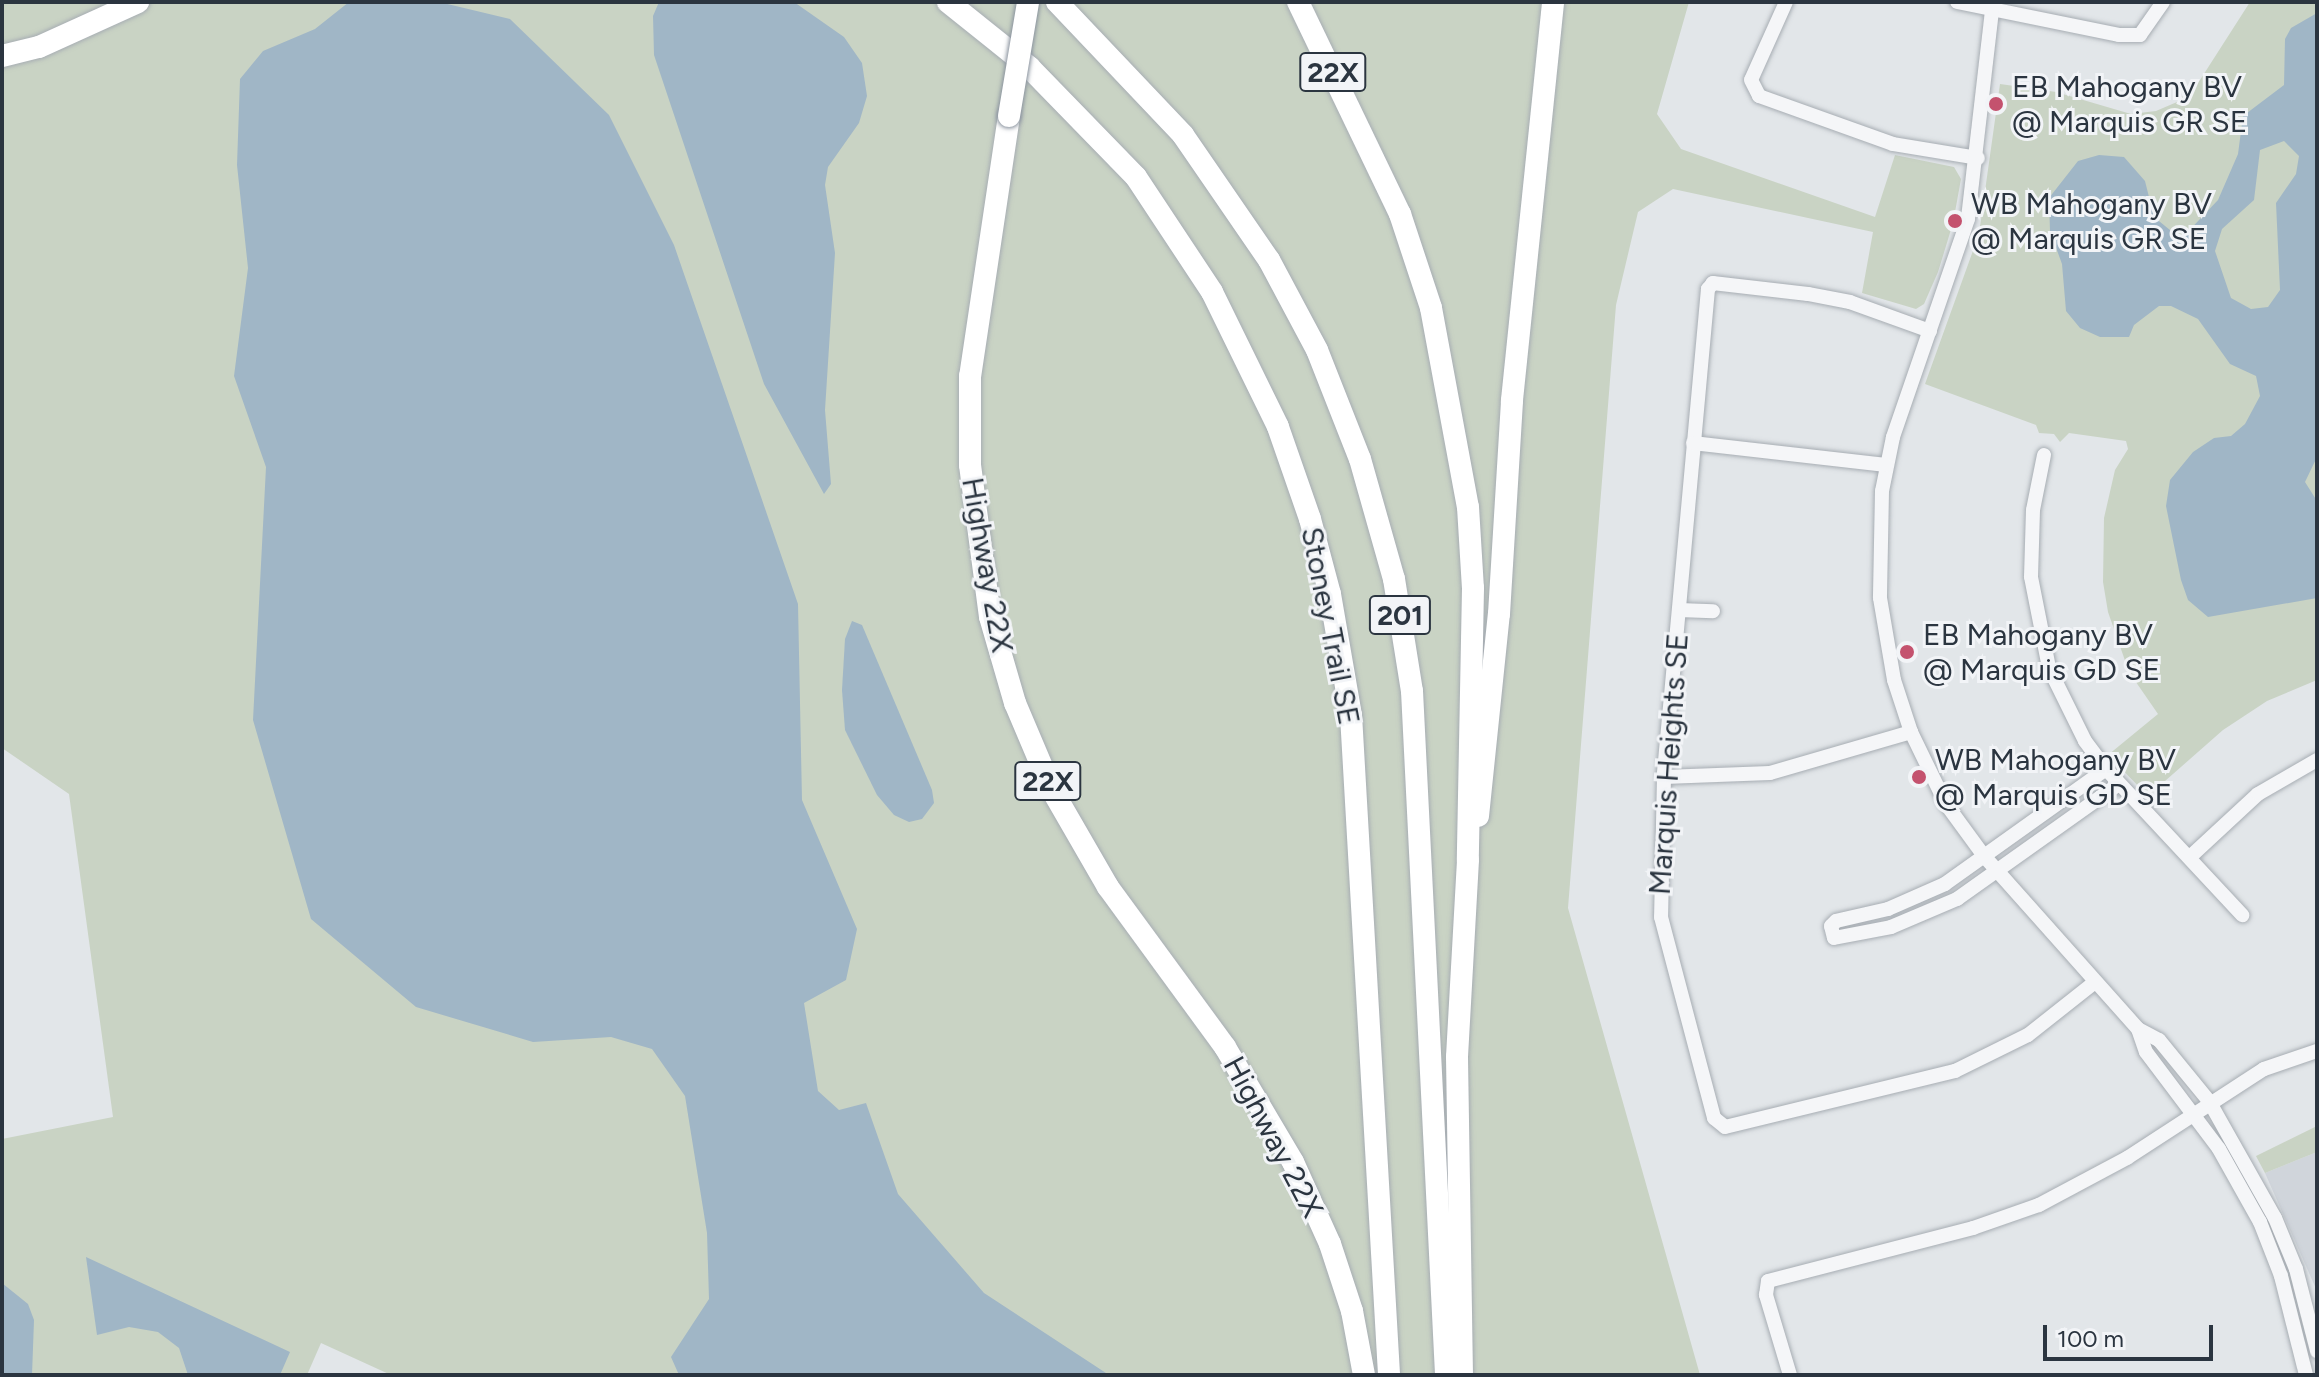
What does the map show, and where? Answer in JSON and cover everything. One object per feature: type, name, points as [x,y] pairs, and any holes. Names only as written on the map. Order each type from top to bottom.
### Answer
[{"type":"highway","points":[[2,56],[39,47],[138,2]]},
{"type":"highway","name":"Stoney Trail SE","points":[[948,2],[1029,67],[1136,177],[1212,292],[1278,427],[1310,519],[1330,594],[1351,715],[1389,1375]]},
{"type":"highway","name":"Highway 22X","points":[[1028,2],[970,376],[970,465],[990,617],[1015,703],[1052,790],[1108,887],[1225,1047],[1293,1162],[1330,1244],[1352,1311],[1364,1375]]},
{"type":"highway","name":"201","points":[[1057,2],[1183,135],[1269,260],[1317,350],[1360,459],[1390,564],[1412,691],[1446,1375]]},
{"type":"highway","name":"22X","points":[[1298,2],[1400,214],[1431,308],[1455,421],[1473,588],[1468,860],[1457,1057],[1462,1375]]},
{"type":"highway","points":[[1468,860],[1480,808],[1498,629],[1512,400],[1553,2]]},
{"type":"street","points":[[1786,2],[1751,80],[1759,96],[1893,144],[1978,158]]},
{"type":"street","points":[[1957,2],[1993,6],[2140,35],[2163,2]]},
{"type":"street","points":[[1993,6],[1978,158],[1961,248],[1886,465],[1878,543],[1880,598],[1894,680],[1911,732],[1946,804],[1984,856],[2138,1029],[2159,1040],[2209,1101],[2275,1218],[2296,1269],[2317,1351]]},
{"type":"street","name":"Marquis Heights SE","points":[[1930,331],[1850,302],[1713,283],[1708,289],[1664,777],[1658,883],[1661,917],[1714,1118],[1725,1127],[1955,1071],[2028,1035],[2095,982]]},
{"type":"street","points":[[1693,443],[1886,465]]},
{"type":"street","points":[[2044,455],[2031,544],[2036,623],[2065,703],[2106,769],[2191,856],[2242,915]]},
{"type":"street","name":"Marquis Heights SE","points":[[1679,610],[1713,611]]},
{"type":"street","points":[[1664,777],[1770,773],[1911,732]]},
{"type":"street","points":[[2191,856],[2258,794],[2317,760]]},
{"type":"street","points":[[2106,769],[1924,896],[1836,921],[1830,932],[1840,940],[1909,921],[1957,899],[2119,784]]},
{"type":"street","points":[[2138,1029],[2146,1052],[2193,1111],[2238,1179],[2265,1234],[2281,1276],[2306,1375]]},
{"type":"street","points":[[1790,1375],[1766,1295],[1768,1281],[1973,1228],[2039,1205],[2127,1158],[2193,1111],[2264,1069],[2317,1051]]},
{"type":"shaded area","points":[[2317,1152],[2317,1291],[2265,1173]]},
{"type":"green space","points":[[2,2],[1689,2],[1657,114],[1681,149],[1875,217],[1895,155],[1954,167],[1961,179],[1953,223],[1938,272],[1924,304],[1916,309],[1862,293],[1873,232],[1673,189],[1638,212],[1616,305],[1568,908],[1700,1375],[391,1375],[321,1343],[307,1375],[2,1375],[2,1139],[113,1117],[69,794],[2,748]]},
{"type":"green space","points":[[2250,2],[2317,2],[2317,680],[2267,701],[2223,730],[2148,796],[2108,755],[2158,714],[2129,672],[2108,612],[2103,582],[2104,518],[2115,470],[2128,449],[2126,441],[2069,433],[2060,442],[2054,434],[2039,433],[2036,425],[1925,384],[1979,234],[2000,84],[2056,92],[2131,114],[2156,111],[2177,102],[2200,80]]},
{"type":"green space","points":[[2317,1126],[2317,1152],[2265,1173],[2256,1156]]},
{"type":"water","points":[[349,2],[439,2],[510,19],[609,115],[674,245],[798,604],[802,800],[857,929],[846,980],[804,1003],[818,1091],[839,1110],[866,1103],[898,1194],[984,1293],[1109,1375],[679,1375],[671,1357],[709,1299],[707,1233],[685,1096],[652,1049],[611,1037],[533,1042],[416,1007],[311,919],[253,720],[266,467],[234,376],[248,268],[237,165],[240,79],[263,51],[315,29]]},
{"type":"water","points":[[659,2],[794,2],[844,37],[862,63],[867,96],[859,123],[828,167],[825,185],[835,253],[825,410],[831,484],[824,494],[764,384],[654,55],[653,16]]},
{"type":"water","points":[[2317,13],[2317,457],[2305,482],[2317,501],[2317,598],[2208,617],[2188,600],[2181,580],[2166,506],[2170,480],[2193,452],[2214,438],[2231,436],[2245,424],[2260,396],[2256,376],[2230,364],[2198,319],[2171,306],[2159,306],[2134,325],[2129,337],[2100,337],[2080,328],[2066,311],[2062,264],[2050,231],[2049,198],[2078,161],[2099,155],[2124,157],[2145,181],[2154,217],[2181,239],[2218,200],[2238,154],[2243,116],[2284,85],[2285,39],[2291,28]],"holes":[[[2284,141],[2299,156],[2296,174],[2276,203],[2280,290],[2268,307],[2251,309],[2231,298],[2215,251],[2222,229],[2254,200],[2260,150]]]},
{"type":"water","points":[[852,621],[862,625],[932,790],[934,803],[922,819],[909,822],[894,815],[877,795],[845,730],[842,690],[845,639]]},
{"type":"water","points":[[86,1257],[290,1352],[280,1375],[188,1375],[179,1348],[158,1332],[129,1327],[97,1335]]},
{"type":"water","points":[[2,1283],[28,1304],[34,1320],[32,1375],[2,1375]]},
{"type":"place","name":"EB Mahogany BV @ Marquis GR SE","points":[[1996,104]]},
{"type":"place","name":"WB Mahogany BV @ Marquis GR SE","points":[[1955,221]]},
{"type":"place","name":"EB Mahogany BV @ Marquis GD SE","points":[[1907,652]]},
{"type":"place","name":"WB Mahogany BV @ Marquis GD SE","points":[[1919,777]]}]
